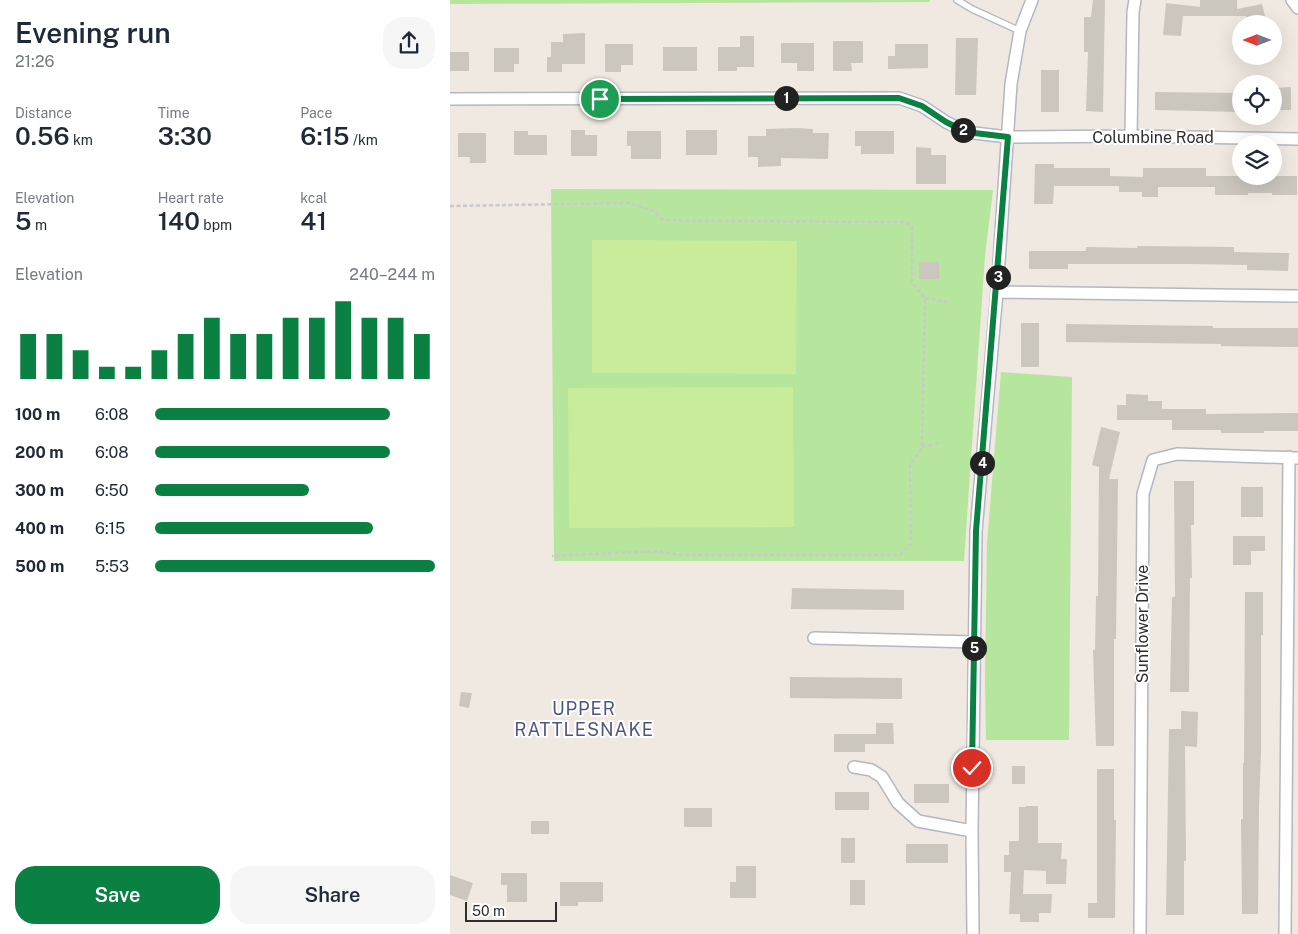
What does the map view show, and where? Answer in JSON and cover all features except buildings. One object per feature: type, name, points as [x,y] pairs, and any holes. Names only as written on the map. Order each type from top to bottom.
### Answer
[{"type":"street","points":[[973,934],[972,831],[976,531],[1011,84],[1020,31],[1032,0]]},
{"type":"street","points":[[1131,136],[1133,12],[1135,0]]},
{"type":"street","points":[[1292,0],[1298,8]]},
{"type":"street","name":"Columbine Road","points":[[450,99],[899,98],[922,106],[946,122],[966,132],[1008,137],[1131,136],[1298,139]]},
{"type":"street","points":[[996,292],[1298,296]]},
{"type":"street","name":"Sunflower Drive","points":[[1140,934],[1143,494],[1153,460],[1177,454],[1294,458]]},
{"type":"street","points":[[1285,934],[1294,458]]},
{"type":"street","points":[[814,638],[974,642]]},
{"type":"street","points":[[854,767],[871,770],[882,777],[898,803],[918,821],[972,831]]},
{"type":"lane","points":[[958,0],[972,9],[1020,31]]},
{"type":"path","points":[[450,206],[629,204],[654,211],[663,220],[906,222],[912,227],[912,283],[925,298],[947,302]]},
{"type":"path","points":[[552,556],[659,551],[679,554],[900,555],[910,544],[910,465],[922,447],[925,298]]},
{"type":"path","points":[[922,447],[942,442]]},
{"type":"green space","points":[[450,0],[930,0],[930,2],[450,4]]},
{"type":"green space","points":[[551,189],[993,190],[985,256],[964,561],[554,561]]},
{"type":"green space","points":[[592,240],[797,241],[796,374],[592,373]]},
{"type":"green space","points":[[1001,372],[1072,377],[1069,740],[986,740],[987,543]]},
{"type":"green space","points":[[793,387],[794,527],[569,528],[568,388]]},
{"type":"district","name":"UPPER RATTLESNAKE","points":[[584,720]]},
{"type":"route","points":[[600,99],[899,98],[922,106],[946,122],[966,132],[1008,137],[976,531],[972,768]]}]
